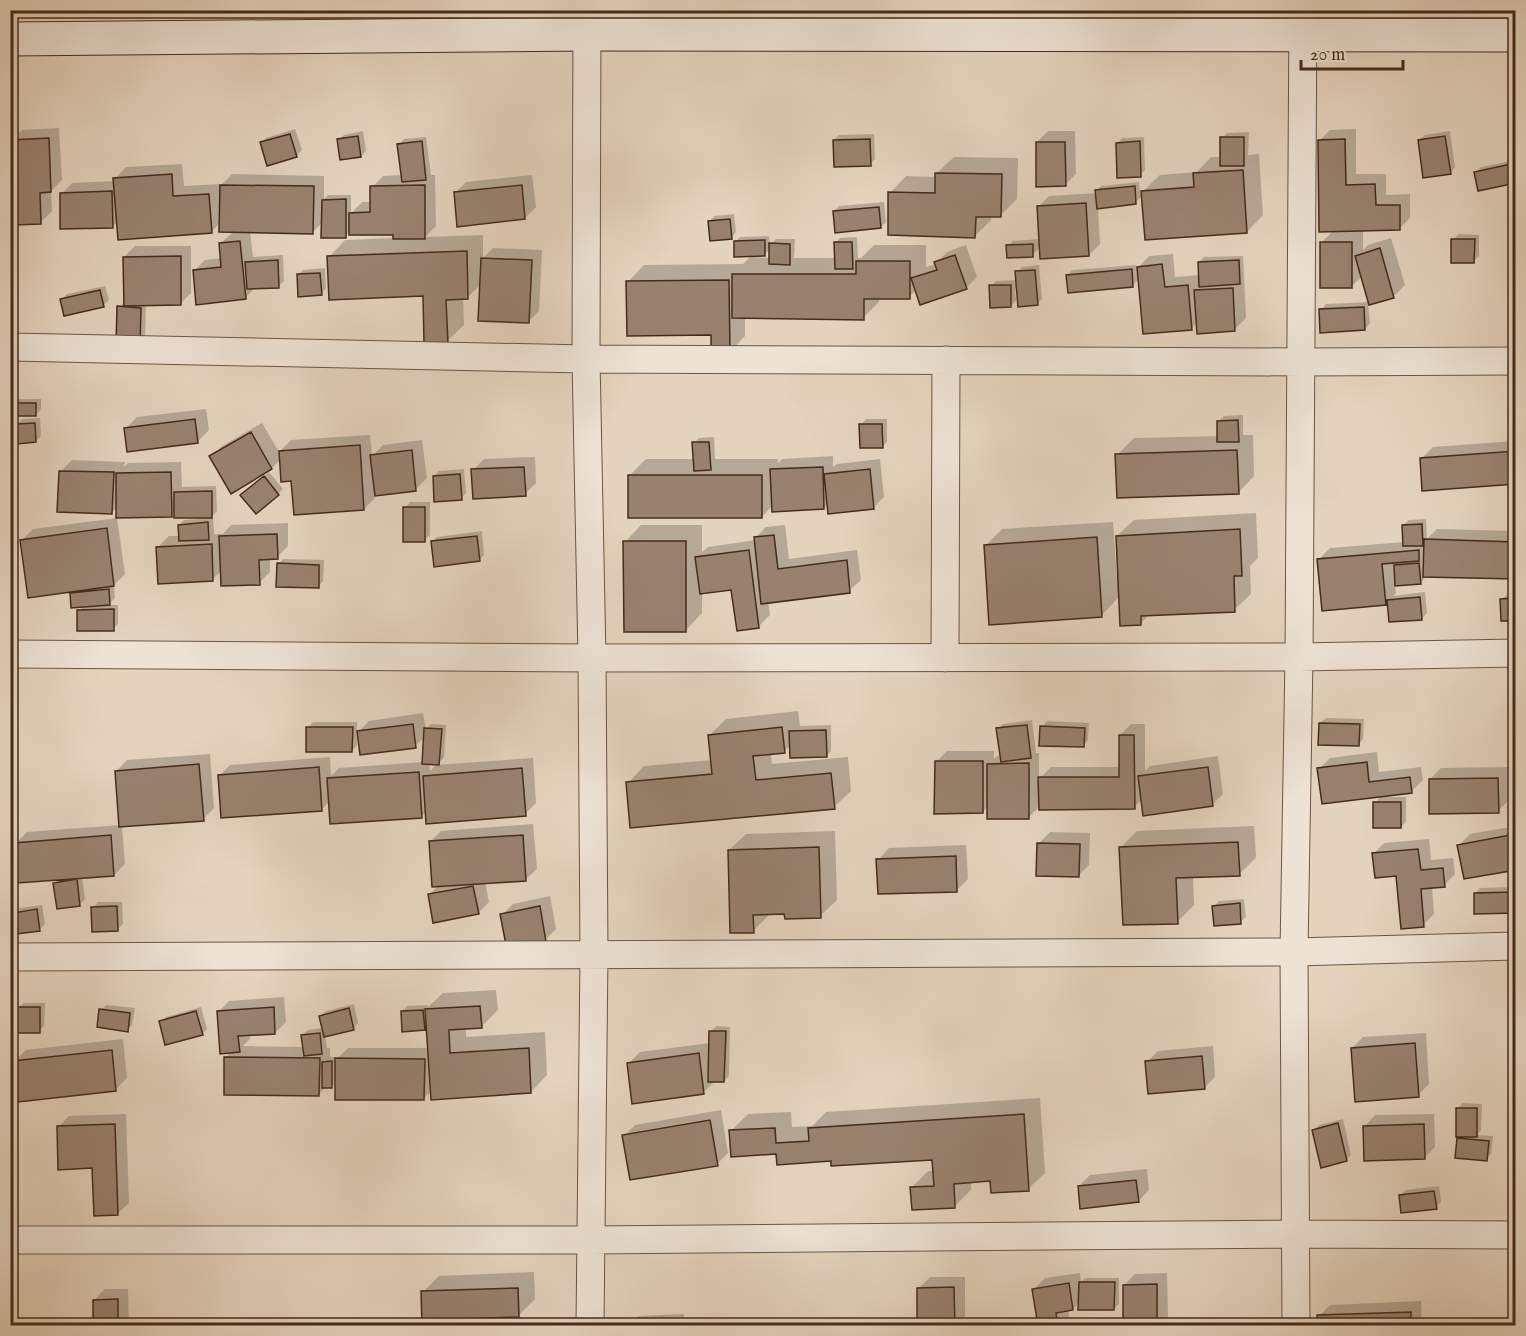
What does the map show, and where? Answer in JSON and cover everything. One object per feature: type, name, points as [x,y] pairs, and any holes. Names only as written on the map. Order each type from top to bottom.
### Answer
[{"type":"street","points":[[587,22],[586,359],[592,658],[594,954],[590,1326]]},
{"type":"street","points":[[10,39],[587,22],[1303,22],[1515,35]]},
{"type":"street","points":[[1296,1326],[1294,952],[1299,657],[1303,22]]},
{"type":"street","points":[[10,347],[586,359],[1515,361]]},
{"type":"street","points":[[945,658],[946,360]]},
{"type":"street","points":[[10,654],[945,658],[1299,657],[1515,653]]},
{"type":"street","points":[[10,957],[1294,952],[1515,946]]},
{"type":"street","points":[[10,1240],[590,1240],[1295,1234],[1515,1235]]},
{"type":"building","points":[[290,134],[297,157],[267,166],[260,142]]},
{"type":"building","points":[[358,136],[361,157],[340,160],[337,139]]},
{"type":"building","points":[[1445,136],[1451,174],[1423,178],[1418,140]]},
{"type":"building","points":[[1220,137],[1244,137],[1244,166],[1220,166]]},
{"type":"building","points":[[49,138],[51,192],[40,193],[41,224],[13,225],[10,140]]},
{"type":"building","points":[[870,139],[871,166],[834,167],[833,140]]},
{"type":"building","points":[[1345,139],[1346,185],[1375,184],[1376,205],[1400,205],[1400,230],[1319,232],[1318,140]]},
{"type":"building","points":[[422,141],[426,180],[402,182],[397,144]]},
{"type":"building","points":[[1140,141],[1141,177],[1117,178],[1116,143]]},
{"type":"building","points":[[1036,142],[1065,142],[1066,186],[1036,187]]},
{"type":"building","points":[[1516,163],[1516,183],[1478,191],[1474,172]]},
{"type":"building","points":[[1243,170],[1247,233],[1145,240],[1141,191],[1194,187],[1193,173]]},
{"type":"building","points":[[935,173],[1002,174],[1001,217],[976,217],[975,238],[888,235],[888,192],[935,193]]},
{"type":"building","points":[[172,174],[173,196],[209,194],[212,233],[118,240],[113,178]]},
{"type":"building","points":[[220,185],[314,186],[313,234],[219,232]]},
{"type":"building","points":[[425,185],[425,239],[393,239],[393,235],[349,235],[349,213],[370,212],[370,186]]},
{"type":"building","points":[[522,185],[525,219],[457,227],[454,192]]},
{"type":"building","points":[[1135,186],[1136,204],[1097,209],[1095,190]]},
{"type":"building","points":[[112,191],[113,228],[60,229],[60,193]]},
{"type":"building","points":[[346,199],[346,238],[321,238],[322,200]]},
{"type":"building","points":[[1086,203],[1089,256],[1040,259],[1037,206]]},
{"type":"building","points":[[879,207],[881,228],[835,233],[833,211]]},
{"type":"building","points":[[730,219],[732,239],[710,241],[708,221]]},
{"type":"building","points":[[1451,239],[1475,239],[1474,263],[1451,263]]},
{"type":"building","points":[[765,240],[765,256],[734,257],[734,241]]},
{"type":"building","points":[[240,241],[246,299],[196,305],[193,270],[221,267],[219,243]]},
{"type":"building","points":[[834,242],[852,242],[853,269],[835,269]]},
{"type":"building","points":[[1320,242],[1352,242],[1352,288],[1320,288]]},
{"type":"building","points":[[769,243],[790,244],[790,265],[769,264]]},
{"type":"building","points":[[1033,244],[1033,257],[1007,258],[1006,245]]},
{"type":"building","points":[[1380,248],[1394,298],[1369,305],[1355,256]]},
{"type":"building","points":[[467,251],[468,299],[446,300],[448,343],[424,343],[423,296],[329,300],[327,256]]},
{"type":"building","points":[[955,255],[967,289],[920,305],[911,278],[937,270],[934,262]]},
{"type":"building","points":[[181,256],[181,305],[124,306],[123,257]]},
{"type":"building","points":[[481,258],[532,260],[529,323],[478,321]]},
{"type":"building","points":[[278,260],[279,288],[247,289],[245,262]]},
{"type":"building","points":[[1239,260],[1240,284],[1199,287],[1198,262]]},
{"type":"building","points":[[856,261],[910,261],[910,299],[864,299],[864,320],[732,318],[732,274],[856,274]]},
{"type":"building","points":[[1162,264],[1165,287],[1188,285],[1192,330],[1143,334],[1137,267]]},
{"type":"building","points":[[1132,269],[1133,287],[1068,293],[1066,275]]},
{"type":"building","points":[[1035,270],[1038,305],[1018,307],[1015,271]]},
{"type":"building","points":[[320,273],[322,295],[298,297],[297,274]]},
{"type":"building","points":[[729,280],[730,354],[711,355],[711,335],[627,336],[626,281]]},
{"type":"building","points":[[989,285],[1011,285],[1011,307],[990,308]]},
{"type":"building","points":[[1233,288],[1235,331],[1197,334],[1194,290]]},
{"type":"building","points":[[100,290],[104,307],[64,316],[60,299]]},
{"type":"building","points":[[117,306],[141,308],[140,346],[116,345]]},
{"type":"building","points":[[1364,307],[1365,330],[1320,333],[1319,309]]},
{"type":"building","points":[[10,403],[36,403],[36,416],[10,416]]},
{"type":"building","points":[[195,419],[198,443],[127,452],[124,428]]},
{"type":"building","points":[[1238,420],[1239,442],[1217,442],[1217,421]]},
{"type":"building","points":[[35,423],[36,442],[17,444],[15,424]]},
{"type":"building","points":[[859,424],[882,424],[883,448],[860,448]]},
{"type":"building","points":[[251,432],[272,469],[231,494],[209,456]]},
{"type":"building","points":[[692,442],[709,442],[711,470],[694,471]]},
{"type":"building","points":[[360,445],[364,510],[294,515],[291,481],[281,482],[279,451]]},
{"type":"building","points":[[412,450],[416,491],[375,496],[370,455]]},
{"type":"building","points":[[1237,450],[1239,494],[1117,498],[1115,454]]},
{"type":"building","points":[[1516,451],[1516,484],[1422,491],[1420,458]]},
{"type":"building","points":[[524,467],[526,496],[473,499],[471,469]]},
{"type":"building","points":[[823,467],[824,509],[772,512],[770,469]]},
{"type":"building","points":[[870,469],[874,509],[828,514],[824,474]]},
{"type":"building","points":[[59,471],[114,472],[112,514],[57,512]]},
{"type":"building","points":[[171,472],[172,517],[116,518],[116,473]]},
{"type":"building","points":[[460,474],[462,500],[434,502],[433,476]]},
{"type":"building","points":[[628,475],[762,475],[762,518],[628,518]]},
{"type":"building","points":[[264,476],[279,495],[256,514],[240,495]]},
{"type":"building","points":[[212,491],[212,518],[174,518],[174,492]]},
{"type":"building","points":[[403,507],[425,507],[425,542],[403,542]]},
{"type":"building","points":[[208,522],[209,540],[179,541],[178,525]]},
{"type":"building","points":[[1422,524],[1423,546],[1403,546],[1402,525]]},
{"type":"building","points":[[107,528],[114,586],[28,598],[20,540]]},
{"type":"building","points":[[1240,529],[1242,576],[1234,576],[1235,612],[1141,616],[1141,625],[1120,626],[1116,536]]},
{"type":"building","points":[[277,534],[278,559],[259,560],[260,585],[221,586],[219,536]]},
{"type":"building","points":[[774,535],[778,569],[847,560],[850,593],[761,604],[754,537]]},
{"type":"building","points":[[477,536],[480,561],[434,567],[431,541]]},
{"type":"building","points":[[1097,537],[1102,617],[989,625],[984,545]]},
{"type":"building","points":[[1424,539],[1516,542],[1516,579],[1423,577]]},
{"type":"building","points":[[623,541],[686,541],[686,632],[624,632]]},
{"type":"building","points":[[212,544],[213,581],[158,584],[156,547]]},
{"type":"building","points":[[749,550],[759,628],[737,631],[731,590],[700,594],[695,557]]},
{"type":"building","points":[[1419,550],[1419,561],[1382,564],[1386,605],[1322,611],[1317,559]]},
{"type":"building","points":[[277,563],[319,565],[319,588],[276,587]]},
{"type":"building","points":[[1419,563],[1421,584],[1395,586],[1394,565]]},
{"type":"building","points":[[109,589],[110,605],[71,608],[70,593]]},
{"type":"building","points":[[1420,597],[1422,620],[1389,622],[1387,600]]},
{"type":"building","points":[[1516,598],[1516,621],[1501,621],[1500,599]]},
{"type":"building","points":[[114,609],[114,631],[77,631],[77,610]]},
{"type":"building","points":[[1319,723],[1360,724],[1359,746],[1318,745]]},
{"type":"building","points":[[413,724],[416,748],[360,755],[357,731]]},
{"type":"building","points":[[1027,725],[1031,758],[1001,762],[996,728]]},
{"type":"building","points":[[1040,726],[1085,728],[1084,747],[1039,746]]},
{"type":"building","points":[[306,727],[353,727],[352,752],[306,752]]},
{"type":"building","points":[[782,727],[785,753],[753,756],[756,780],[831,773],[835,809],[630,828],[626,782],[712,774],[708,735]]},
{"type":"building","points":[[424,728],[442,729],[439,765],[422,764]]},
{"type":"building","points":[[826,730],[827,757],[790,758],[789,731]]},
{"type":"building","points":[[1119,735],[1134,735],[1135,809],[1039,810],[1038,777],[1119,777]]},
{"type":"building","points":[[935,761],[983,761],[983,813],[934,814]]},
{"type":"building","points":[[1367,762],[1369,782],[1410,777],[1412,793],[1322,804],[1317,768]]},
{"type":"building","points":[[1029,763],[1029,819],[987,819],[987,764]]},
{"type":"building","points":[[199,764],[204,821],[119,827],[115,771]]},
{"type":"building","points":[[319,767],[322,811],[221,818],[218,775]]},
{"type":"building","points":[[1208,767],[1213,806],[1143,816],[1138,776]]},
{"type":"building","points":[[522,768],[526,816],[426,824],[423,776]]},
{"type":"building","points":[[419,772],[422,818],[330,824],[327,778]]},
{"type":"building","points":[[1498,778],[1499,813],[1429,814],[1429,779]]},
{"type":"building","points":[[1373,802],[1401,802],[1401,828],[1373,828]]},
{"type":"building","points":[[1516,834],[1516,870],[1464,879],[1457,845]]},
{"type":"building","points":[[111,835],[114,876],[17,883],[14,843]]},
{"type":"building","points":[[523,835],[526,881],[432,887],[429,841]]},
{"type":"building","points":[[1238,842],[1240,876],[1176,878],[1178,924],[1123,925],[1119,847]]},
{"type":"building","points":[[1037,843],[1080,844],[1079,877],[1036,876]]},
{"type":"building","points":[[819,847],[821,918],[785,919],[784,914],[753,915],[754,933],[730,933],[728,850]]},
{"type":"building","points":[[1418,849],[1421,870],[1443,868],[1445,887],[1421,889],[1424,927],[1401,929],[1396,876],[1375,878],[1372,853]]},
{"type":"building","points":[[956,856],[957,892],[878,894],[876,859]]},
{"type":"building","points":[[77,879],[80,906],[57,909],[53,883]]},
{"type":"building","points":[[473,886],[479,914],[433,923],[428,894]]},
{"type":"building","points":[[1516,892],[1516,913],[1474,914],[1474,893]]},
{"type":"building","points":[[1240,903],[1241,924],[1214,926],[1212,906]]},
{"type":"building","points":[[117,906],[118,931],[92,932],[91,907]]},
{"type":"building","points":[[540,906],[546,942],[507,950],[500,914]]},
{"type":"building","points":[[37,909],[40,931],[16,934],[13,913]]},
{"type":"building","points":[[480,1006],[482,1028],[449,1030],[450,1053],[529,1048],[531,1093],[431,1100],[425,1009]]},
{"type":"building","points":[[17,1007],[40,1007],[40,1033],[16,1033]]},
{"type":"building","points":[[274,1007],[275,1034],[238,1036],[240,1052],[220,1054],[217,1011]]},
{"type":"building","points":[[349,1008],[354,1030],[324,1037],[319,1016]]},
{"type":"building","points":[[99,1009],[130,1013],[128,1032],[97,1027]]},
{"type":"building","points":[[423,1010],[425,1030],[402,1032],[401,1011]]},
{"type":"building","points":[[196,1011],[203,1035],[165,1045],[159,1021]]},
{"type":"building","points":[[709,1031],[726,1031],[724,1082],[708,1082]]},
{"type":"building","points":[[320,1033],[322,1054],[304,1056],[301,1035]]},
{"type":"building","points":[[1415,1043],[1419,1097],[1355,1102],[1351,1048]]},
{"type":"building","points":[[112,1050],[116,1091],[18,1102],[13,1061]]},
{"type":"building","points":[[699,1053],[704,1094],[632,1104],[627,1063]]},
{"type":"building","points":[[1202,1056],[1205,1089],[1148,1094],[1145,1061]]},
{"type":"building","points":[[224,1057],[320,1058],[319,1096],[224,1095]]},
{"type":"building","points":[[335,1058],[425,1059],[424,1100],[335,1100]]},
{"type":"building","points":[[332,1061],[332,1088],[322,1088],[322,1062]]},
{"type":"building","points":[[1456,1108],[1477,1108],[1477,1137],[1456,1137]]},
{"type":"building","points":[[1024,1114],[1029,1191],[991,1193],[990,1181],[954,1184],[955,1208],[912,1210],[910,1187],[934,1186],[932,1160],[831,1166],[831,1161],[777,1165],[776,1154],[731,1157],[729,1130],[775,1128],[776,1143],[809,1141],[808,1128]]},
{"type":"building","points":[[710,1120],[718,1166],[630,1180],[622,1135]]},
{"type":"building","points":[[1338,1123],[1347,1161],[1321,1168],[1312,1130]]},
{"type":"building","points":[[115,1124],[118,1215],[94,1216],[92,1168],[58,1170],[57,1126]]},
{"type":"building","points":[[1424,1124],[1425,1159],[1364,1161],[1363,1126]]},
{"type":"building","points":[[1457,1138],[1489,1141],[1487,1161],[1455,1158]]},
{"type":"building","points":[[1136,1180],[1139,1202],[1080,1209],[1078,1186]]},
{"type":"building","points":[[1434,1191],[1437,1209],[1401,1213],[1399,1195]]},
{"type":"building","points":[[1079,1282],[1115,1282],[1114,1310],[1078,1310]]},
{"type":"building","points":[[1069,1283],[1073,1310],[1056,1313],[1058,1326],[1038,1326],[1032,1289]]},
{"type":"building","points":[[1157,1284],[1157,1326],[1123,1326],[1123,1285]]},
{"type":"building","points":[[954,1287],[955,1326],[917,1326],[917,1288]]},
{"type":"building","points":[[518,1288],[519,1317],[460,1319],[460,1326],[422,1326],[421,1291]]},
{"type":"building","points":[[118,1299],[118,1326],[93,1326],[93,1300]]},
{"type":"building","points":[[1411,1312],[1411,1326],[1318,1326],[1317,1315]]}]
